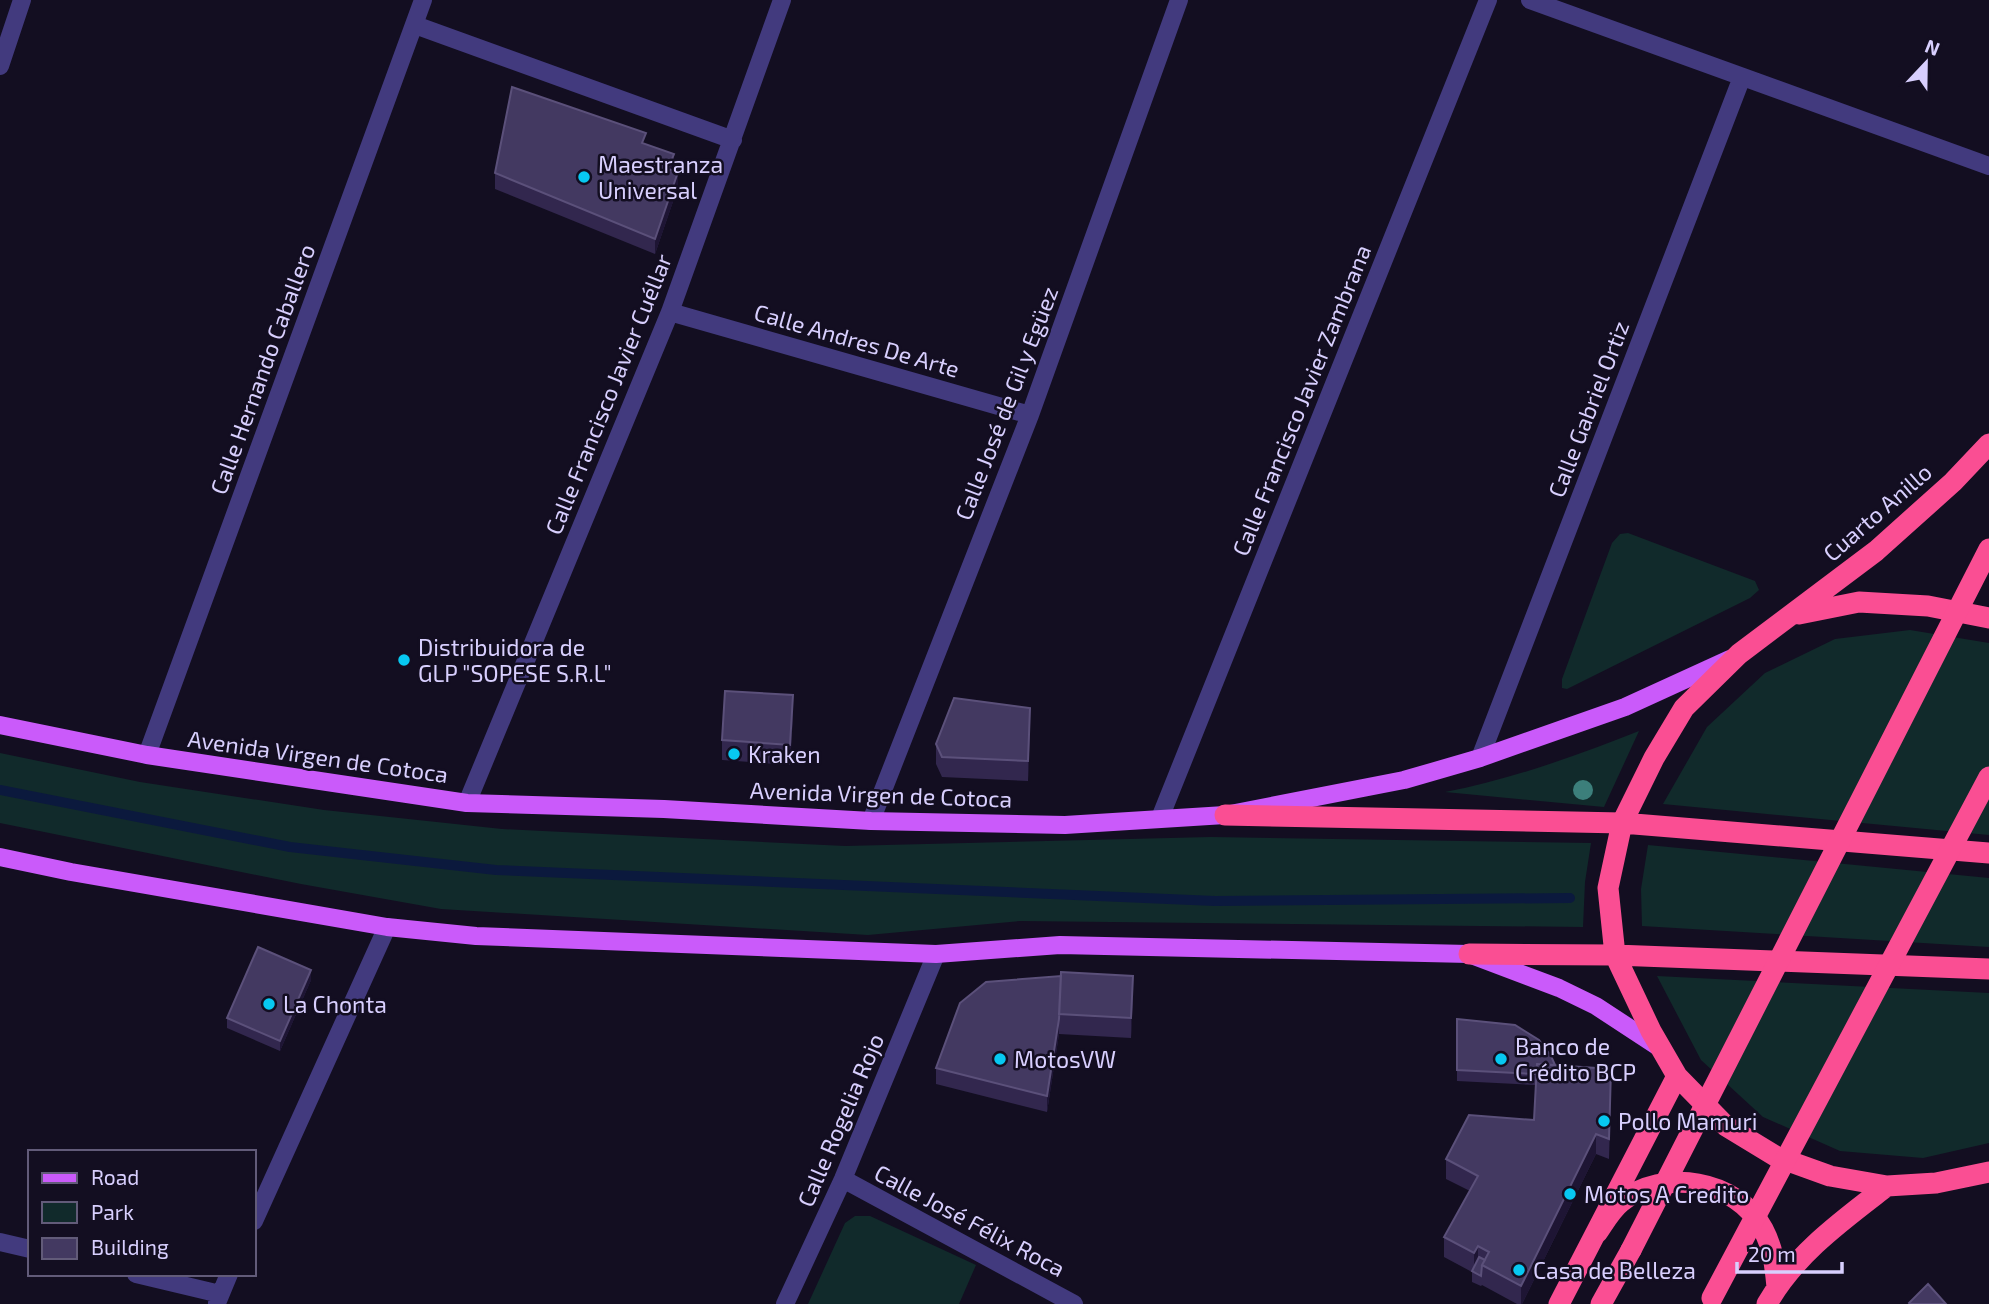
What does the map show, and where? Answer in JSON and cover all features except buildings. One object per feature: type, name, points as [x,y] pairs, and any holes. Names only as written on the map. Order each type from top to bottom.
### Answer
[{"type":"highway","name":"Cuarto Anillo","points":[[1989,444],[1953,482],[1876,551],[1739,654],[1684,708],[1654,758],[1622,823],[1608,888],[1615,955],[1651,1031],[1677,1076],[1726,1126],[1777,1157],[1830,1175],[1887,1186],[1936,1184],[1989,1172]]},
{"type":"highway","points":[[1601,1304],[1989,548]]},
{"type":"highway","points":[[1794,615],[1859,602],[1928,606],[1989,618]]},
{"type":"highway","points":[[1711,1301],[1989,777]]},
{"type":"highway","points":[[1225,815],[1622,823],[1989,853]]},
{"type":"highway","points":[[1469,954],[1615,955],[1989,969]]},
{"type":"highway","points":[[1559,1304],[1677,1076]]},
{"type":"highway","points":[[1597,1233],[1619,1203],[1648,1187],[1680,1181],[1712,1187],[1741,1203],[1762,1226],[1775,1255],[1772,1295]]},
{"type":"highway","points":[[1772,1295],[1807,1251],[1887,1186]]},
{"type":"main road","name":"Avenida Virgen de Cotoca","points":[[0,725],[147,755],[467,803],[664,809],[871,821],[1065,825],[1225,815],[1404,780],[1480,758],[1625,707],[1739,654]]},
{"type":"main road","points":[[0,857],[71,872],[387,927],[476,936],[936,954],[1060,945],[1469,954],[1559,988],[1596,1006],[1662,1049]]},
{"type":"street","points":[[0,66],[22,0]]},
{"type":"street","name":"Calle Hernando Caballero","points":[[147,755],[423,0]]},
{"type":"street","name":"Calle Francisco Javier Cuéllar","points":[[467,803],[670,312],[782,0]]},
{"type":"street","name":"Calle José de Gil y Egüez","points":[[871,821],[1030,415],[1179,0]]},
{"type":"street","name":"Calle Francisco Javier Zambrana","points":[[1160,818],[1488,0]]},
{"type":"street","points":[[1530,0],[1989,166]]},
{"type":"street","points":[[415,25],[733,140]]},
{"type":"street","name":"Calle Gabriel Ortiz","points":[[1480,758],[1742,77]]},
{"type":"street","name":"Calle Andres De Arte","points":[[670,312],[1030,415]]},
{"type":"street","points":[[256,1217],[387,927]]},
{"type":"street","name":"Calle Rogelia Rojo","points":[[785,1304],[843,1179],[936,954]]},
{"type":"street","name":"Calle José Félix Roca","points":[[843,1179],[1074,1304]]},
{"type":"street","points":[[0,1242],[28,1249]]},
{"type":"street","points":[[143,1276],[218,1299],[228,1276]]},
{"type":"green space","points":[[1628,533],[1755,581],[1759,590],[1750,598],[1567,689],[1562,688],[1562,679],[1612,543],[1620,534]]},
{"type":"green space","points":[[1910,630],[1989,643],[1989,835],[1663,804],[1707,727],[1765,673],[1835,639]]},
{"type":"green space","points":[[1639,731],[1604,807],[1445,792],[1544,766]]},
{"type":"green space","points":[[0,753],[140,782],[324,810],[502,829],[845,846],[1211,837],[1591,843],[1585,882],[1583,927],[1020,921],[868,935],[441,909],[301,884],[0,823]]},
{"type":"green space","points":[[1648,845],[1989,878],[1989,947],[1642,926],[1641,889]]},
{"type":"green space","points":[[1657,976],[1989,993],[1989,1143],[1923,1158],[1840,1151],[1763,1117],[1701,1060]]},
{"type":"green space","points":[[855,1216],[870,1216],[976,1265],[959,1304],[808,1304],[845,1223]]},
{"type":"waterway","points":[[0,790],[290,847],[496,870],[1215,901],[1570,898]]},
{"type":"place","name":"Maestranza Universal","points":[[584,177]]},
{"type":"place","name":"Distribuidora de GLP \"SOPESE S.R.L\"","points":[[404,660]]},
{"type":"place","name":"Kraken","points":[[734,754]]},
{"type":"place","name":"La Chonta","points":[[269,1004]]},
{"type":"place","name":"MotosVW","points":[[1000,1059]]},
{"type":"place","name":"Banco de Crédito BCP","points":[[1501,1059]]},
{"type":"place","name":"Pollo Mamuri","points":[[1604,1121]]},
{"type":"place","name":"Motos A Credito","points":[[1570,1194]]},
{"type":"place","name":"Casa de Belleza","points":[[1519,1270]]}]
